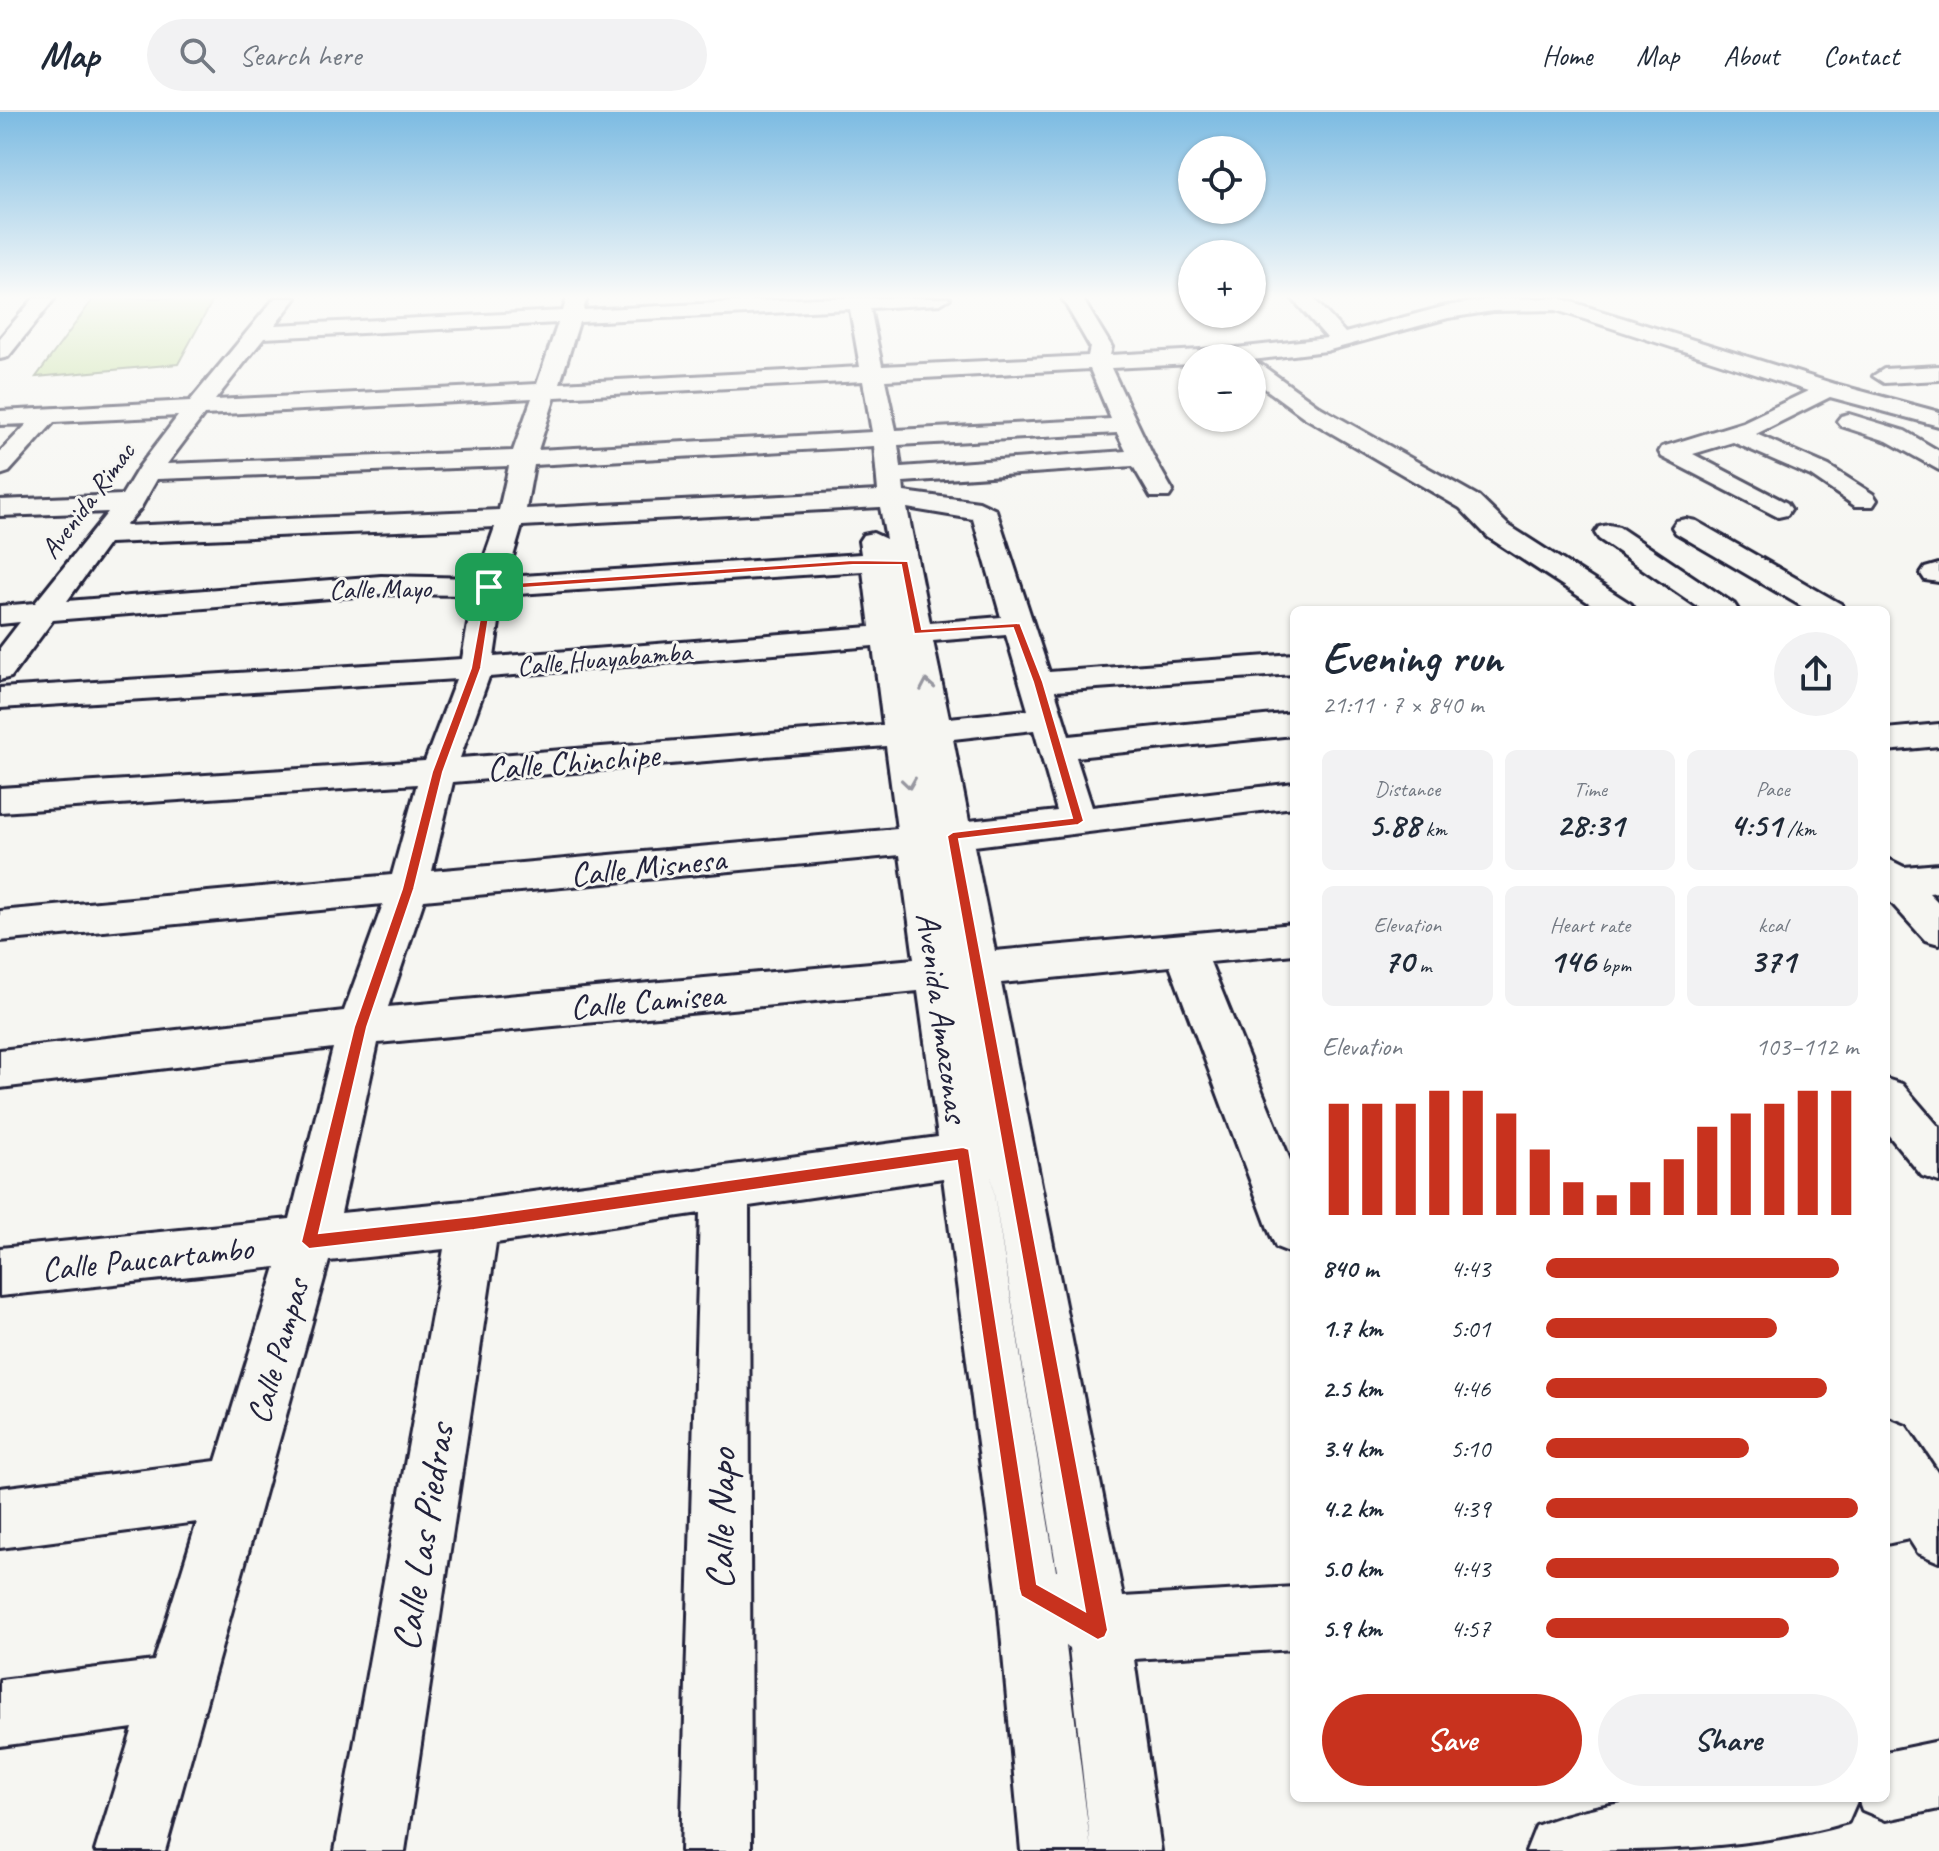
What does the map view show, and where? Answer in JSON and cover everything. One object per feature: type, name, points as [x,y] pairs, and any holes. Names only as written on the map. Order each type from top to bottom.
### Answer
[{"type":"street","name":"Avenida Rimac","points":[[0,670],[101,535],[131,503],[148,472],[220,379]]},
{"type":"street","name":"Calle Pampas","points":[[130,1851],[309,1242],[360,1027],[408,889],[438,772],[476,668],[489,587],[511,518],[523,458],[548,379]]},
{"type":"street","points":[[0,400],[205,398],[611,379]]},
{"type":"street","name":"Avenida Amazonas","points":[[864,379],[986,1151],[1056,1851]]},
{"type":"street","points":[[1109,379],[1141,458],[1160,491]]},
{"type":"street","points":[[1269,379],[1312,412],[1469,502],[1498,531],[1614,606]]},
{"type":"street","points":[[1796,379],[1939,419]]},
{"type":"street","points":[[1889,379],[1939,411]]},
{"type":"street","points":[[1778,509],[1671,452],[1737,435],[1802,406],[1827,389]]},
{"type":"street","points":[[0,418],[205,398]]},
{"type":"street","points":[[1802,406],[1896,436],[1939,462]]},
{"type":"street","points":[[0,467],[48,415]]},
{"type":"street","points":[[148,472],[523,458],[1127,425]]},
{"type":"street","points":[[1737,435],[1820,471],[1864,500]]},
{"type":"street","points":[[101,535],[511,518],[883,491],[1141,458]]},
{"type":"street","points":[[883,491],[969,507],[986,516],[1016,625],[1038,682],[1078,821]]},
{"type":"street","points":[[0,508],[131,503]]},
{"type":"street","points":[[1686,527],[1823,606]]},
{"type":"street","points":[[1609,533],[1717,606]]},
{"type":"street","name":"Calle Mayo","points":[[0,615],[365,586],[489,587],[891,563]]},
{"type":"street","name":"Calle Huayabamba","points":[[0,698],[476,668],[1016,625]]},
{"type":"street","points":[[1038,682],[1290,664]]},
{"type":"street","name":"Calle Chinchipe","points":[[0,800],[438,772],[918,732],[1053,733],[1290,724]]},
{"type":"street","points":[[1890,740],[1939,735]]},
{"type":"street","name":"Calle Misnesa","points":[[0,926],[935,838],[1290,795]]},
{"type":"street","points":[[1890,879],[1939,878]]},
{"type":"street","points":[[1890,880],[1939,929]]},
{"type":"street","name":"Calle Camisea","points":[[0,1069],[360,1027],[1290,939]]},
{"type":"street","points":[[1184,950],[1290,1221]]},
{"type":"street","points":[[1890,1103],[1939,1161]]},
{"type":"street","name":"Avenida Amazonas","points":[[986,1151],[1098,1630],[1126,1851]]},
{"type":"street","name":"Calle Paucartambo","points":[[0,1272],[474,1223],[986,1151]]},
{"type":"street","name":"Calle Napo","points":[[716,1851],[725,1188]]},
{"type":"street","name":"Calle Las Piedras","points":[[370,1851],[474,1223]]},
{"type":"street","points":[[1890,1454],[1922,1514]]},
{"type":"street","points":[[0,1518],[237,1488]]},
{"type":"street","points":[[1028,1589],[1098,1630],[1290,1618]]},
{"type":"street","points":[[0,1713],[177,1690]]},
{"type":"street","points":[[1890,1785],[1939,1775]]},
{"type":"street","points":[[1561,1851],[1804,1802]]},
{"type":"route","points":[[905,562],[917,632],[1016,625],[1038,682],[1078,821],[953,836],[1098,1630],[1028,1589],[963,1154],[474,1223],[309,1242],[360,1027],[408,889],[438,772],[476,668],[489,587],[905,562]]}]
